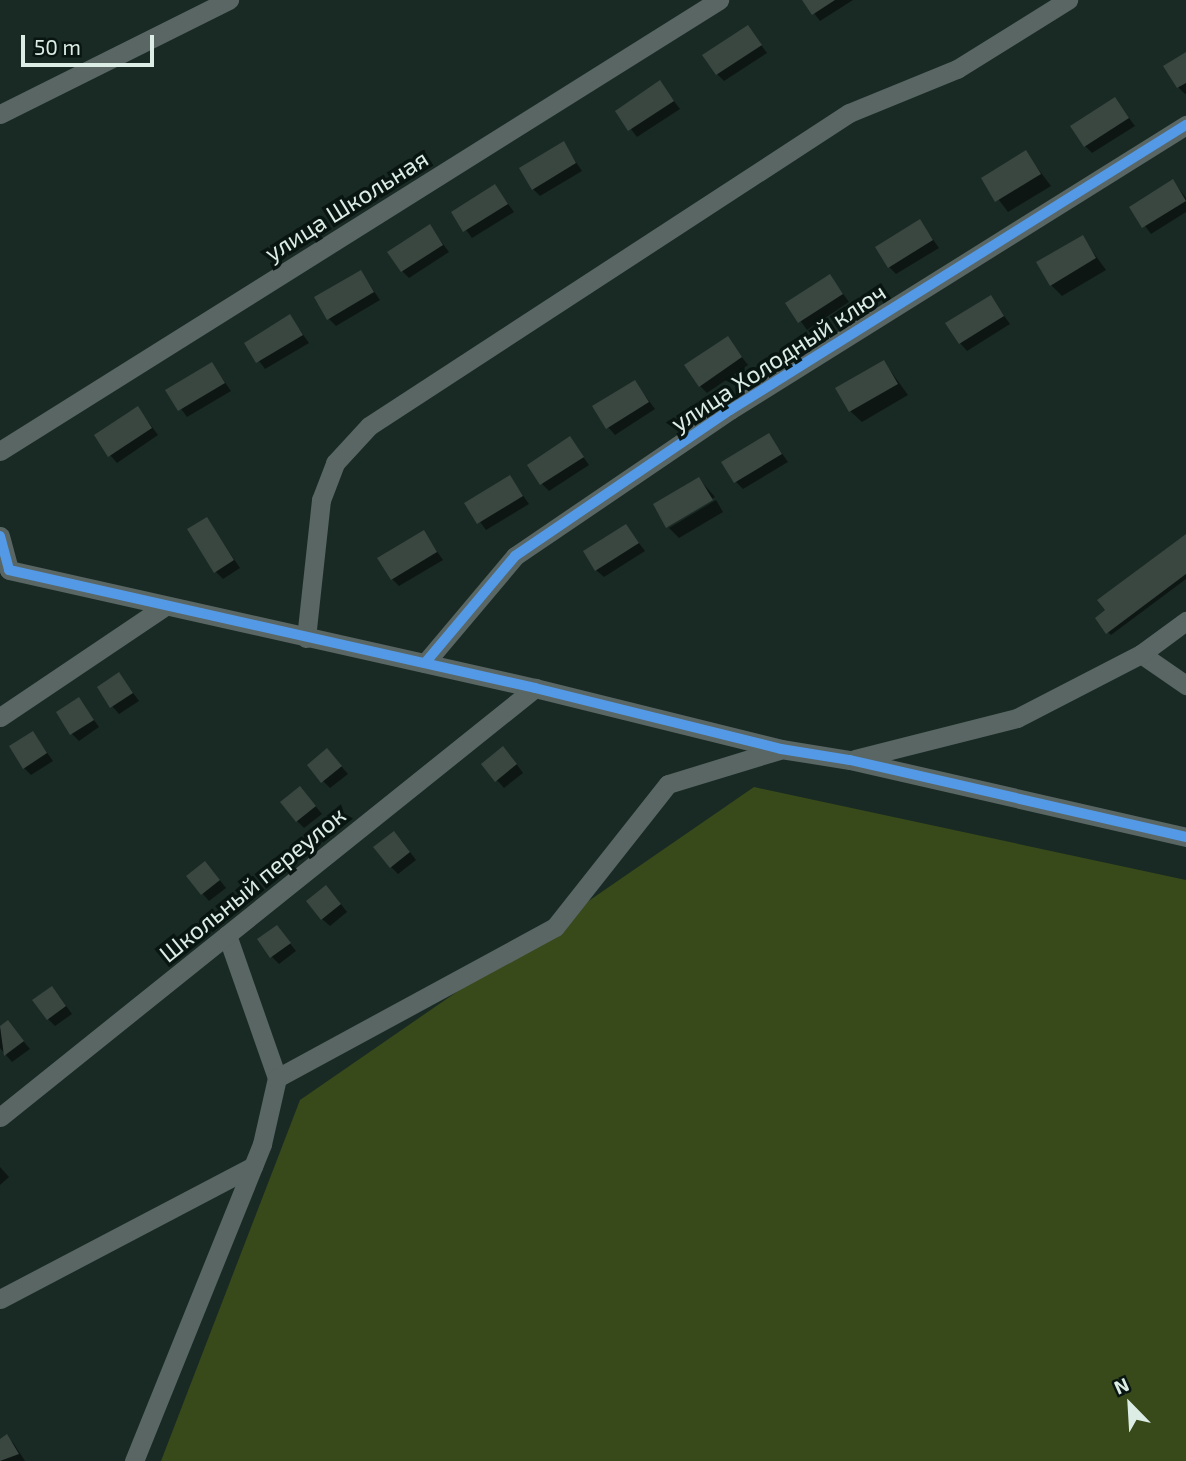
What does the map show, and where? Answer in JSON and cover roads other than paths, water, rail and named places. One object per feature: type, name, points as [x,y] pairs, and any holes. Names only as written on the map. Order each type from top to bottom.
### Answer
[{"type":"street","points":[[0,114],[229,0]]},
{"type":"street","name":"улица Школьная","points":[[0,452],[719,0]]},
{"type":"street","points":[[306,638],[321,500],[335,463],[369,426],[849,113],[957,69],[1068,0]]},
{"type":"street","name":"улица Холодный ключ","points":[[425,663],[515,556],[730,410],[1186,125]]},
{"type":"street","points":[[0,537],[9,570],[535,688],[781,749],[850,760],[1186,836]]},
{"type":"street","points":[[0,717],[165,606]]},
{"type":"street","points":[[850,760],[1017,718],[1140,654],[1186,621]]},
{"type":"street","points":[[1140,654],[1186,685]]},
{"type":"street","name":"Школьный переулок","points":[[0,1117],[535,688]]},
{"type":"street","points":[[277,1078],[555,927],[668,784],[781,749]]},
{"type":"street","points":[[134,1461],[253,1166],[277,1078],[227,935]]},
{"type":"street","points":[[0,1298],[253,1166]]}]
